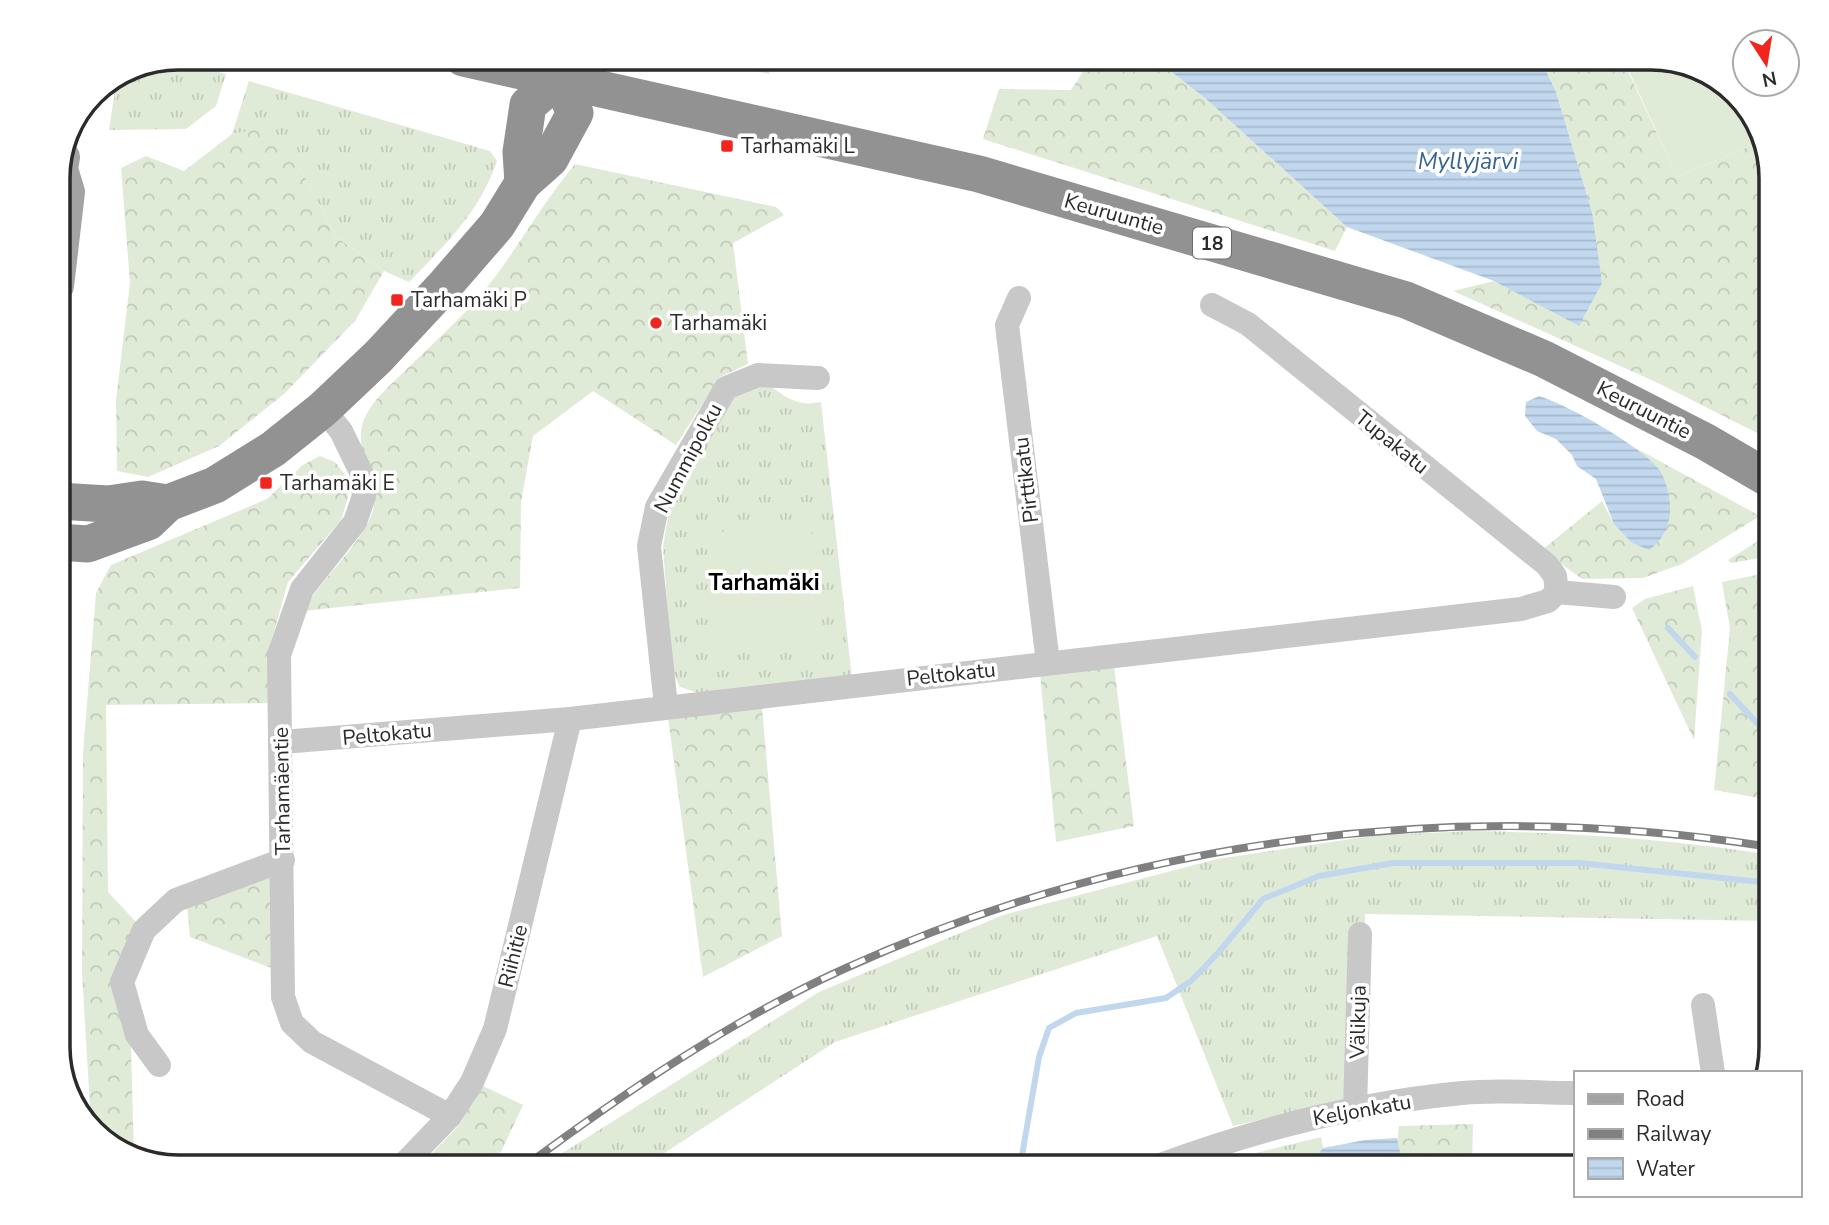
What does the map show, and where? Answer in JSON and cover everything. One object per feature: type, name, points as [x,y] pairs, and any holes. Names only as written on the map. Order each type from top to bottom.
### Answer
[{"type":"highway","name":"Keuruuntie","points":[[521,70],[979,174],[1406,300],[1544,359],[1706,442],[1759,473]]},
{"type":"highway","points":[[70,543],[88,544],[148,523],[168,503],[215,485],[250,464],[323,409],[378,357],[496,225],[523,183],[550,159],[575,113],[559,78]]},
{"type":"highway","points":[[70,502],[108,504],[142,499],[168,503]]},
{"type":"street","name":"Pirttikatu","points":[[1019,298],[1007,325],[1048,663]]},
{"type":"street","name":"Tupakatu","points":[[1212,304],[1248,324],[1547,565],[1555,576],[1557,592]]},
{"type":"street","name":"Nummipolku","points":[[666,706],[649,547],[657,507],[726,388],[758,375],[818,378]]},
{"type":"street","name":"Tarhamäentie","points":[[323,409],[341,431],[361,472],[364,496],[355,522],[302,589],[279,655],[283,997],[292,1023],[312,1042],[450,1116]]},
{"type":"street","name":"Peltokatu","points":[[282,743],[570,719],[1521,609],[1548,601],[1557,592]]},
{"type":"street","points":[[1557,592],[1614,597]]},
{"type":"street","name":"Riihitie","points":[[413,1155],[450,1116],[472,1082],[495,1029],[570,719]]},
{"type":"street","points":[[159,1065],[137,1035],[122,982],[144,930],[176,900],[283,860]]},
{"type":"street","name":"Välikuja","points":[[1355,1110],[1360,933]]},
{"type":"street","points":[[1703,1005],[1713,1071]]},
{"type":"street","name":"Keljonkatu","points":[[1187,1155],[1295,1121],[1464,1092],[1574,1093]]},
{"type":"green space","points":[[178,70],[212,70],[226,74],[216,106],[186,129],[109,130],[115,91],[137,78]]},
{"type":"green space","points":[[748,70],[770,70],[769,74]]},
{"type":"green space","points":[[1084,70],[1169,70],[1206,99],[1347,227],[1335,251],[983,139],[999,89],[1071,90]]},
{"type":"green space","points":[[1546,70],[1628,70],[1677,177],[1753,145],[1759,178],[1759,434],[1658,383],[1453,291],[1494,281],[1578,325],[1592,212],[1556,92]]},
{"type":"green space","points":[[1628,70],[1665,71],[1685,76],[1711,88],[1741,118],[1753,145],[1677,177]]},
{"type":"green space","points":[[249,81],[490,151],[497,161],[471,212],[409,282],[384,271],[336,237],[303,173],[263,129],[232,134]]},
{"type":"green space","points":[[263,128],[303,173],[336,237],[384,271],[355,321],[284,394],[219,446],[148,477],[117,471],[116,400],[130,283],[121,168],[146,156],[184,171],[232,134]]},
{"type":"green space","points":[[575,164],[776,207],[784,215],[733,243],[748,364],[720,377],[676,445],[593,391],[533,436],[521,502],[520,588],[303,611],[364,530],[374,505],[373,484],[361,444],[366,415],[388,388],[478,298]]},
{"type":"green space","points":[[769,385],[799,402],[821,402],[852,678],[698,693],[680,687],[672,671],[663,547],[669,510],[731,400],[746,387]]},
{"type":"green space","points":[[1634,447],[1759,517],[1682,564],[1643,578],[1582,579],[1542,550],[1602,501],[1614,524],[1659,469]]},
{"type":"green space","points":[[320,456],[335,462],[347,477],[348,498],[341,520],[288,582],[268,653],[269,703],[106,705],[108,892],[139,925],[113,983],[131,1048],[134,1145],[118,1137],[90,1110],[82,972],[83,753],[96,593],[111,565],[267,499],[303,465]]},
{"type":"green space","points":[[811,524],[821,643],[715,651],[706,533]]},
{"type":"green space","points":[[1759,541],[1759,558],[1731,563],[1728,560]]},
{"type":"green space","points":[[1759,574],[1759,798],[1714,790],[1730,628],[1722,582]]},
{"type":"green space","points":[[1693,586],[1702,631],[1694,740],[1632,608],[1645,599]]},
{"type":"green space","points":[[1114,666],[1134,826],[1056,842],[1040,674]]},
{"type":"green space","points":[[762,707],[782,936],[703,977],[668,718]]},
{"type":"green space","points":[[1474,831],[1549,833],[1697,845],[1759,853],[1759,921],[1365,914],[1365,1096],[1233,1126],[1157,936],[835,1042],[661,1155],[559,1155],[819,992],[1003,915],[1217,859],[1378,835]]},
{"type":"green space","points":[[272,875],[274,969],[190,937],[187,904]]},
{"type":"green space","points":[[481,1085],[523,1105],[498,1155],[430,1155],[460,1124]]},
{"type":"green space","points":[[1473,1124],[1472,1155],[1399,1155],[1399,1126]]},
{"type":"green space","points":[[1321,1137],[1323,1148],[1317,1155],[1247,1155]]},
{"type":"water","name":"Myllyjärvi","points":[[1169,70],[1546,70],[1556,92],[1592,212],[1602,283],[1579,326],[1494,281],[1347,227],[1206,99]]},
{"type":"water","points":[[1539,396],[1602,427],[1635,448],[1658,468],[1668,490],[1670,514],[1663,535],[1649,550],[1632,543],[1614,524],[1596,479],[1577,466],[1572,455],[1556,439],[1537,431],[1525,416],[1526,402]]},
{"type":"water","points":[[1397,1138],[1401,1155],[1317,1155],[1323,1148],[1365,1140]]},
{"type":"waterway","points":[[1668,628],[1695,657]]},
{"type":"waterway","points":[[1730,694],[1759,725]]},
{"type":"waterway","points":[[1022,1155],[1039,1057],[1049,1028],[1076,1013],[1166,998],[1191,981],[1263,899],[1319,876],[1393,863],[1579,863],[1759,882]]},
{"type":"railway","points":[[541,1155],[680,1059],[803,988],[956,923],[1069,887],[1184,859],[1300,840],[1417,829],[1535,826],[1653,832],[1759,845]]},
{"type":"place","name":"Tarhamäki L","points":[[727,146]]},
{"type":"place","name":"Tarhamäki P","points":[[397,300]]},
{"type":"place","name":"Tarhamäki","points":[[656,323]]},
{"type":"place","name":"Tarhamäki E","points":[[266,483]]},
{"type":"district","name":"Tarhamäki","points":[[764,582]]}]
